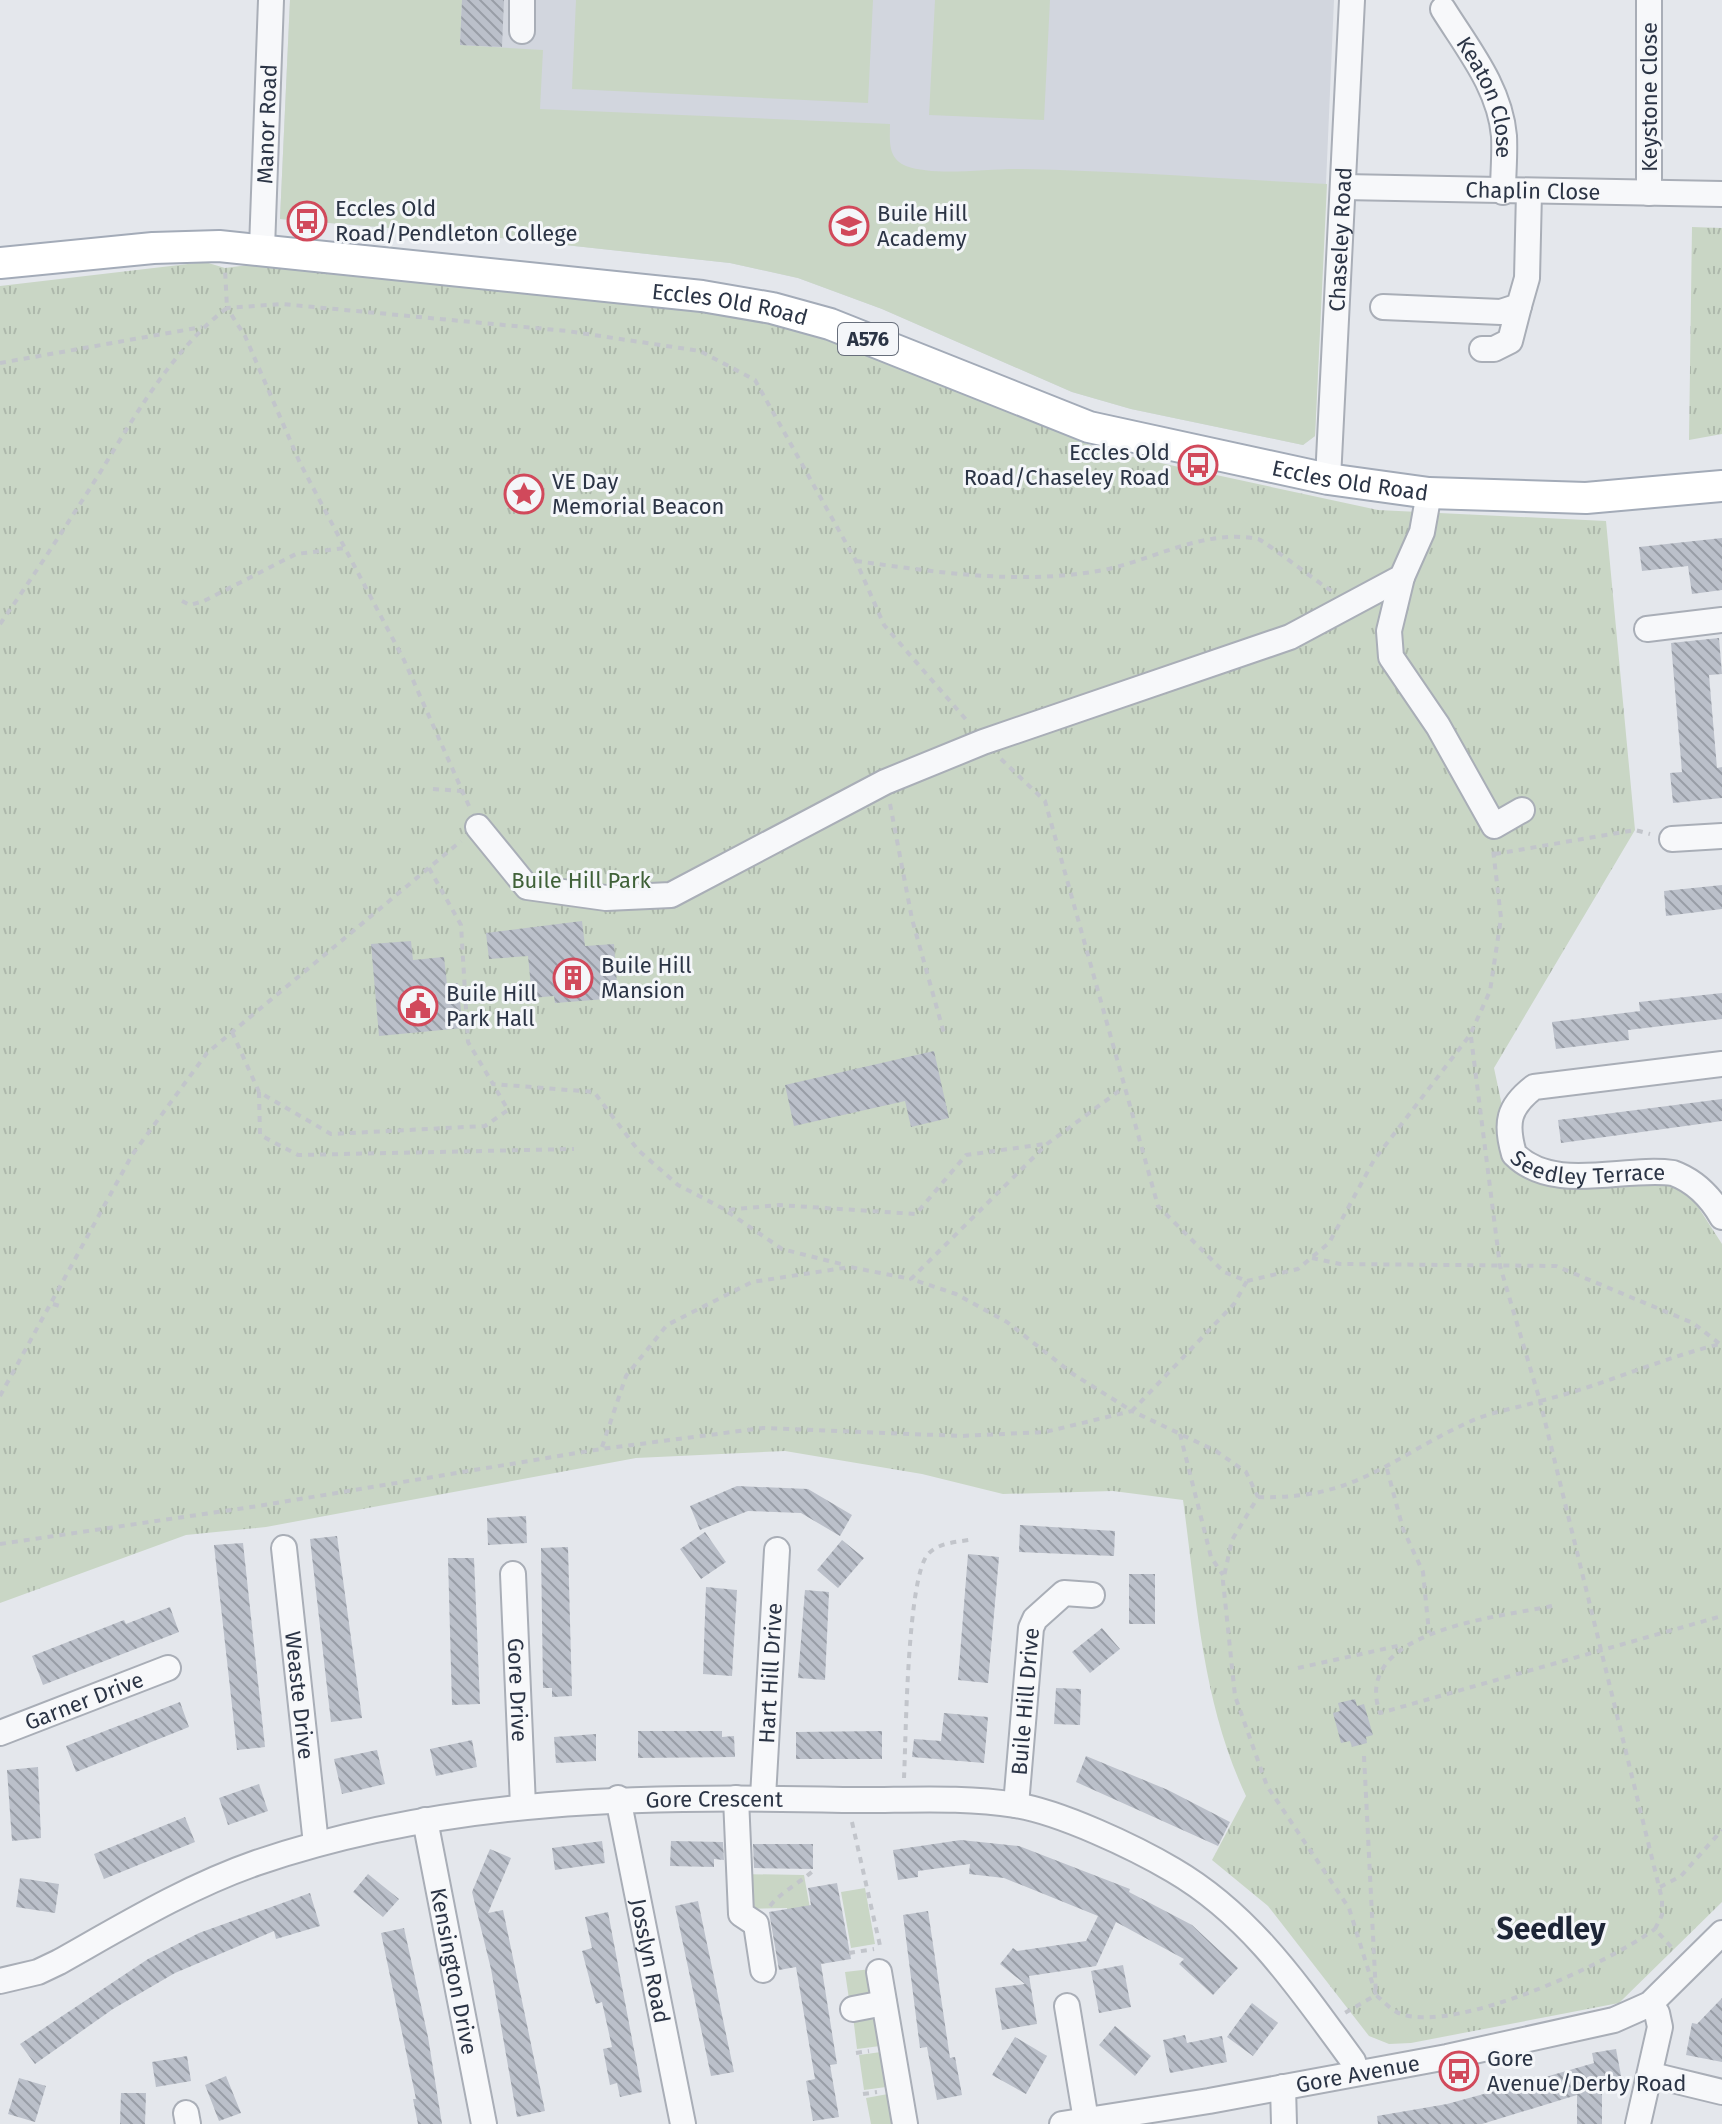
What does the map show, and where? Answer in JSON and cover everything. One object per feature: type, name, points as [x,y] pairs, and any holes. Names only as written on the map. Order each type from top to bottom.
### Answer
[{"type":"main road","name":"Eccles Old Road","points":[[0,263],[153,248],[262,248],[702,296],[772,308],[830,324],[1089,427],[1328,479],[1429,493],[1586,498],[1722,486]]},
{"type":"street","name":"Manor Road","points":[[262,248],[271,0]]},
{"type":"street","points":[[522,0],[522,31]]},
{"type":"street","name":"Chaseley Road","points":[[1328,479],[1352,0]]},
{"type":"street","name":"Keystone Close","points":[[1649,0],[1649,193]]},
{"type":"street","name":"Keaton Close","points":[[1443,9],[1490,83],[1498,106],[1504,135],[1503,192]]},
{"type":"street","name":"Chaplin Close","points":[[1343,187],[1722,194]]},
{"type":"street","points":[[1482,349],[1494,349],[1510,341],[1521,303],[1528,256],[1529,192]]},
{"type":"street","points":[[1383,307],[1501,312],[1521,303]]},
{"type":"street","points":[[1429,493],[1422,532],[1402,577],[1389,631],[1391,657],[1438,726],[1494,826],[1522,810]]},
{"type":"street","points":[[478,827],[527,887],[606,898],[671,895],[885,782],[983,742],[1290,637],[1402,577]]},
{"type":"street","points":[[1647,629],[1722,620]]},
{"type":"street","points":[[1672,839],[1722,836]]},
{"type":"street","name":"Seedley Terrace","points":[[1722,1064],[1534,1087],[1518,1100],[1508,1123],[1514,1154],[1542,1172],[1577,1175],[1673,1173],[1688,1178],[1702,1190],[1722,1217]]},
{"type":"street","name":"Weaste Drive","points":[[284,1548],[316,1844]]},
{"type":"street","name":"Hart Hill Drive","points":[[763,1797],[777,1550]]},
{"type":"street","name":"Gore Drive","points":[[513,1574],[523,1806]]},
{"type":"street","name":"Buile Hill Drive","points":[[1016,1805],[1031,1628],[1035,1619],[1064,1593],[1092,1595]]},
{"type":"street","name":"Garner Drive","points":[[0,1733],[168,1668]]},
{"type":"street","name":"Gore Crescent","points":[[0,1981],[59,1962],[208,1880],[316,1844],[425,1820],[523,1806],[618,1798],[763,1797],[1016,1805],[1075,1825],[1142,1854],[1215,1898],[1252,1929],[1353,2061],[1357,2073]]},
{"type":"street","name":"Josslyn Road","points":[[618,1798],[683,2124]]},
{"type":"street","points":[[736,1798],[741,1914],[756,1924],[763,1970]]},
{"type":"street","name":"Kensington Drive","points":[[425,1820],[484,2124]]},
{"type":"street","points":[[1638,2124],[1652,2075],[1660,2027],[1657,2013],[1650,2004],[1722,1933]]},
{"type":"street","points":[[879,1960],[905,2124]]},
{"type":"street","points":[[853,2009],[884,2003]]},
{"type":"street","name":"Gore Avenue","points":[[1074,2122],[1357,2073],[1614,2020],[1650,2004]]},
{"type":"street","points":[[1067,2006],[1074,2122]]},
{"type":"street","points":[[1652,2075],[1722,2092]]},
{"type":"street","points":[[1283,2087],[1284,2124]]},
{"type":"path","points":[[0,1396],[132,1155],[207,1053],[478,827],[404,660],[300,463],[245,336],[227,308],[225,268]]},
{"type":"path","points":[[0,624],[40,567],[137,412],[202,327],[227,308],[282,304],[567,331],[700,351],[755,380],[856,561],[884,625],[983,742],[1045,801],[1158,1206],[1224,1272],[1247,1281],[1298,1269],[1329,1243],[1374,1160],[1470,1035],[1490,991],[1501,918],[1495,854],[1489,840]]},
{"type":"path","points":[[0,363],[202,327]]},
{"type":"path","points":[[856,561],[966,576],[1032,577],[1099,571],[1205,539],[1260,539],[1307,577],[1354,603]]},
{"type":"path","points":[[182,601],[190,605],[204,601],[296,554],[345,548]]},
{"type":"path","points":[[885,782],[912,919],[945,1037]]},
{"type":"path","points":[[433,789],[463,791]]},
{"type":"path","points":[[1495,854],[1635,830]]},
{"type":"path","points":[[259,1092],[331,1134],[485,1126],[508,1110],[468,1042],[461,925],[429,868]]},
{"type":"path","points":[[232,1032],[259,1092],[260,1135],[298,1155],[574,1149]]},
{"type":"path","points":[[1258,1497],[1232,1540],[1223,1575],[1226,1642],[1235,1696],[1247,1737],[1267,1786],[1349,1908],[1376,1995],[1399,2014],[1440,2018],[1508,2000],[1579,1971],[1632,1946],[1655,1929],[1662,1915],[1659,1887],[1540,1401],[1500,1266],[1470,1035]]},
{"type":"path","points":[[493,1084],[594,1092],[638,1150],[678,1185],[726,1210],[782,1249],[911,1279],[956,1294],[1007,1322],[1073,1374],[1132,1411],[1216,1451],[1246,1472],[1258,1497]]},
{"type":"path","points":[[911,1279],[1047,1144],[1123,1088]]},
{"type":"path","points":[[726,1210],[779,1205],[916,1214],[966,1155],[1047,1144]]},
{"type":"path","points":[[1311,1258],[1340,1264],[1556,1266],[1693,1323],[1721,1344]]},
{"type":"path","points":[[601,1449],[626,1376],[667,1325],[752,1282],[850,1267]]},
{"type":"path","points":[[0,1544],[258,1506],[601,1449],[763,1428],[961,1436],[1045,1432],[1132,1411],[1234,1304],[1247,1281]]},
{"type":"path","points":[[53,1304],[63,1307]]},
{"type":"path","points":[[1258,1497],[1323,1494],[1387,1469],[1470,1421],[1599,1387],[1690,1351],[1721,1344]]},
{"type":"path","points":[[1180,1434],[1211,1557],[1223,1575]]},
{"type":"path","points":[[1387,1469],[1403,1529],[1423,1572],[1429,1633]]},
{"type":"path","points":[[902,1800],[916,1587],[926,1556],[937,1547],[974,1539]]},
{"type":"path","points":[[1298,1668],[1404,1645],[1429,1633],[1552,1606]]},
{"type":"path","points":[[1404,1645],[1381,1671],[1374,1696],[1380,1713],[1722,1616]]},
{"type":"path","points":[[1364,1756],[1376,1995]]},
{"type":"path","points":[[848,1800],[879,1960],[849,1953]]},
{"type":"path","points":[[1659,1887],[1681,1876],[1722,1830]]},
{"type":"path","points":[[756,1924],[779,1895],[796,1887],[815,1869]]},
{"type":"path","points":[[1655,1929],[1673,1949]]},
{"type":"path","points":[[1348,2010],[1376,1995]]},
{"type":"shaded area","name":"Buile Hill Academy","points":[[290,0],[1334,0],[1315,436],[1303,445],[1131,409],[1072,392],[882,309],[798,278],[730,263],[464,234],[280,219]]},
{"type":"green space","name":"Buile Hill Academy","points":[[290,0],[462,0],[460,45],[543,50],[540,109],[890,124],[891,148],[895,158],[906,166],[932,171],[1060,170],[1327,184],[1315,436],[1303,445],[1131,409],[1072,392],[882,309],[798,278],[730,263],[464,234],[280,219]]},
{"type":"green space","points":[[576,0],[873,0],[868,103],[572,89]]},
{"type":"green space","points":[[935,0],[1050,0],[1044,120],[929,115]]},
{"type":"green space","points":[[1692,227],[1722,228],[1722,434],[1689,440]]},
{"type":"green space","name":"Buile Hill Park","points":[[205,262],[225,268],[271,262],[767,316],[1105,451],[1378,510],[1606,521],[1635,830],[1494,1068],[1515,1167],[1669,1162],[1722,1244],[1722,1902],[1619,2003],[1411,2043],[1389,2044],[1369,2036],[1268,1906],[1212,1860],[1246,1796],[1231,1760],[1210,1688],[1183,1500],[1113,1491],[1003,1494],[922,1474],[785,1451],[636,1458],[266,1527],[186,1535],[0,1603],[0,286]]},
{"type":"green space","points":[[739,1874],[804,1875],[820,1964],[796,1967],[787,1908],[743,1909]]},
{"type":"green space","points":[[865,1888],[875,1944],[851,1948],[841,1892]]},
{"type":"green space","points":[[871,1969],[870,1993],[849,1999],[845,1972]]},
{"type":"green space","points":[[853,2016],[877,2020],[880,2046],[857,2049]]},
{"type":"green space","points":[[881,2052],[886,2087],[864,2090],[859,2055]]},
{"type":"green space","points":[[888,2094],[893,2124],[871,2124],[866,2098]]},
{"type":"building","points":[[462,0],[504,0],[502,47],[460,45]]},
{"type":"building","points":[[1722,538],[1722,590],[1692,594],[1688,566],[1642,571],[1639,547]]},
{"type":"building","points":[[1719,638],[1722,674],[1709,675],[1717,768],[1722,767],[1722,798],[1673,803],[1670,773],[1682,772],[1671,643]]},
{"type":"building","points":[[1722,885],[1722,909],[1666,916],[1664,891]]},
{"type":"building","name":"Buile Hill Mansion","points":[[582,921],[585,946],[614,944],[618,998],[555,1003],[554,996],[532,998],[528,956],[489,959],[486,933]]},
{"type":"building","name":"Buile Hill Park Hall","points":[[411,941],[413,960],[444,957],[447,984],[458,983],[463,1028],[379,1036],[371,944]]},
{"type":"building","points":[[1722,993],[1722,1019],[1628,1030],[1629,1040],[1556,1049],[1552,1022],[1640,1011],[1639,1002]]},
{"type":"building","points":[[934,1051],[949,1118],[911,1127],[905,1101],[794,1126],[785,1085]]},
{"type":"building","points":[[1722,1099],[1722,1121],[1561,1143],[1558,1120]]},
{"type":"building","points":[[737,1486],[808,1489],[852,1515],[840,1536],[801,1513],[748,1511],[700,1530],[690,1506]]},
{"type":"building","points":[[526,1516],[527,1543],[488,1545],[487,1518]]},
{"type":"building","points":[[1020,1525],[1115,1531],[1114,1556],[1019,1552]]},
{"type":"building","points":[[705,1532],[726,1562],[701,1579],[680,1549]]},
{"type":"building","points":[[337,1536],[362,1718],[331,1722],[310,1539]]},
{"type":"building","points":[[842,1540],[864,1558],[838,1588],[817,1570]]},
{"type":"building","points":[[243,1543],[265,1747],[237,1750],[214,1545]]},
{"type":"building","points":[[568,1547],[572,1696],[552,1697],[552,1688],[543,1688],[541,1548]]},
{"type":"building","points":[[968,1554],[999,1557],[988,1683],[958,1680]]},
{"type":"building","points":[[448,1558],[474,1558],[480,1704],[452,1705]]},
{"type":"building","points":[[1129,1574],[1155,1574],[1155,1624],[1129,1624]]},
{"type":"building","points":[[706,1587],[737,1590],[732,1676],[703,1674]]},
{"type":"building","points":[[805,1590],[829,1592],[825,1680],[798,1678]]},
{"type":"building","points":[[170,1607],[179,1632],[43,1685],[32,1656],[124,1620],[126,1624]]},
{"type":"building","points":[[1102,1628],[1120,1649],[1090,1673],[1072,1652]]},
{"type":"building","points":[[1056,1688],[1081,1689],[1080,1725],[1054,1724]]},
{"type":"building","points":[[1355,1699],[1357,1706],[1364,1704],[1373,1735],[1366,1737],[1367,1743],[1352,1747],[1350,1741],[1341,1743],[1333,1713],[1340,1711],[1338,1703]]},
{"type":"building","points":[[180,1702],[189,1727],[76,1772],[66,1746]]},
{"type":"building","points":[[944,1713],[988,1717],[984,1763],[912,1757],[914,1739],[941,1741]]},
{"type":"building","points":[[638,1731],[722,1731],[722,1737],[734,1736],[735,1757],[638,1758]]},
{"type":"building","points":[[882,1731],[882,1759],[796,1759],[796,1732]]},
{"type":"building","points":[[596,1734],[596,1761],[556,1763],[554,1737]]},
{"type":"building","points":[[472,1740],[477,1767],[436,1776],[430,1749]]},
{"type":"building","points":[[377,1750],[385,1784],[342,1794],[334,1759]]},
{"type":"building","points":[[1086,1756],[1168,1790],[1230,1822],[1218,1846],[1076,1782]]},
{"type":"building","points":[[38,1767],[41,1838],[12,1841],[7,1770]]},
{"type":"building","points":[[259,1784],[268,1811],[228,1825],[219,1798]]},
{"type":"building","points":[[185,1817],[195,1842],[104,1879],[94,1854]]},
{"type":"building","points":[[961,1840],[1019,1846],[1130,1889],[1129,1892],[1192,1925],[1238,1968],[1213,1995],[1179,1964],[1184,1959],[1116,1922],[1096,1966],[1029,1976],[1037,2024],[1002,2030],[995,1988],[1025,1984],[1000,1964],[1013,1948],[1017,1951],[1086,1941],[1098,1916],[1004,1878],[969,1874],[970,1864],[918,1871],[918,1877],[898,1880],[893,1850]]},
{"type":"building","points":[[602,1841],[605,1863],[555,1870],[552,1848]]},
{"type":"building","points":[[671,1841],[723,1842],[724,1860],[714,1859],[714,1867],[670,1866]]},
{"type":"building","points":[[753,1844],[813,1844],[813,1869],[754,1868]]},
{"type":"building","points":[[490,1849],[511,1858],[488,1913],[503,1910],[545,2111],[517,2117],[491,1969],[472,1892]]},
{"type":"building","points":[[368,1874],[399,1899],[383,1917],[353,1892]]},
{"type":"building","points":[[20,1878],[59,1884],[55,1913],[16,1907]]},
{"type":"building","points":[[837,1883],[851,1959],[821,1964],[837,2064],[830,2065],[839,2117],[813,2121],[806,2081],[815,2079],[796,1967],[779,1970],[769,1912],[811,1905],[808,1888]]},
{"type":"building","points":[[310,1893],[320,1926],[276,1939],[274,1931],[175,1973],[113,2009],[35,2064],[20,2044],[148,1959],[199,1933]]},
{"type":"building","points":[[698,1901],[734,2072],[711,2076],[675,1906]]},
{"type":"building","points":[[928,1911],[950,2058],[955,2057],[962,2095],[937,2100],[927,2047],[920,2048],[903,1915]]},
{"type":"building","points":[[608,1912],[642,2092],[620,2097],[617,2083],[610,2085],[603,2049],[612,2047],[602,2002],[596,2004],[582,1951],[592,1948],[585,1917]]},
{"type":"building","points":[[404,1928],[428,2037],[442,2124],[418,2124],[413,2099],[416,2099],[381,1933]]},
{"type":"building","points":[[1123,1965],[1131,2007],[1099,2013],[1091,1971]]},
{"type":"building","points":[[1722,1998],[1722,2062],[1686,2055],[1692,2023],[1697,2024]]},
{"type":"building","points":[[1252,2003],[1278,2023],[1253,2056],[1227,2037]]},
{"type":"building","points":[[1115,2026],[1151,2056],[1135,2076],[1099,2045]]},
{"type":"building","points":[[1185,2035],[1187,2043],[1222,2036],[1227,2062],[1170,2073],[1163,2040]]},
{"type":"building","points":[[1015,2037],[1047,2056],[1026,2094],[992,2075]]},
{"type":"building","points":[[1616,2049],[1622,2081],[1602,2084],[1602,2124],[1577,2124],[1577,2095],[1482,2124],[1378,2124],[1377,2116],[1447,2104],[1528,2082],[1594,2063],[1592,2053]]},
{"type":"building","points":[[187,2056],[191,2081],[156,2087],[152,2062]]},
{"type":"building","points":[[226,2076],[241,2113],[219,2121],[205,2085]]},
{"type":"building","points":[[19,2078],[46,2086],[35,2122],[8,2114]]},
{"type":"building","points":[[121,2093],[146,2093],[145,2124],[120,2124]]},
{"type":"place","name":"Eccles Old Road/Pendleton College","points":[[307,221]]},
{"type":"place","name":"Buile Hill Academy","points":[[849,226]]},
{"type":"place","name":"Eccles Old Road/Chaseley Road","points":[[1198,465]]},
{"type":"place","name":"VE Day Memorial Beacon","points":[[524,494]]},
{"type":"place","name":"Buile Hill Mansion","points":[[573,978]]},
{"type":"place","name":"Buile Hill Park Hall","points":[[418,1006]]},
{"type":"place","name":"Gore Avenue/Derby Road","points":[[1459,2071]]},
{"type":"district","name":"Seedley","points":[[1551,1929]]}]
